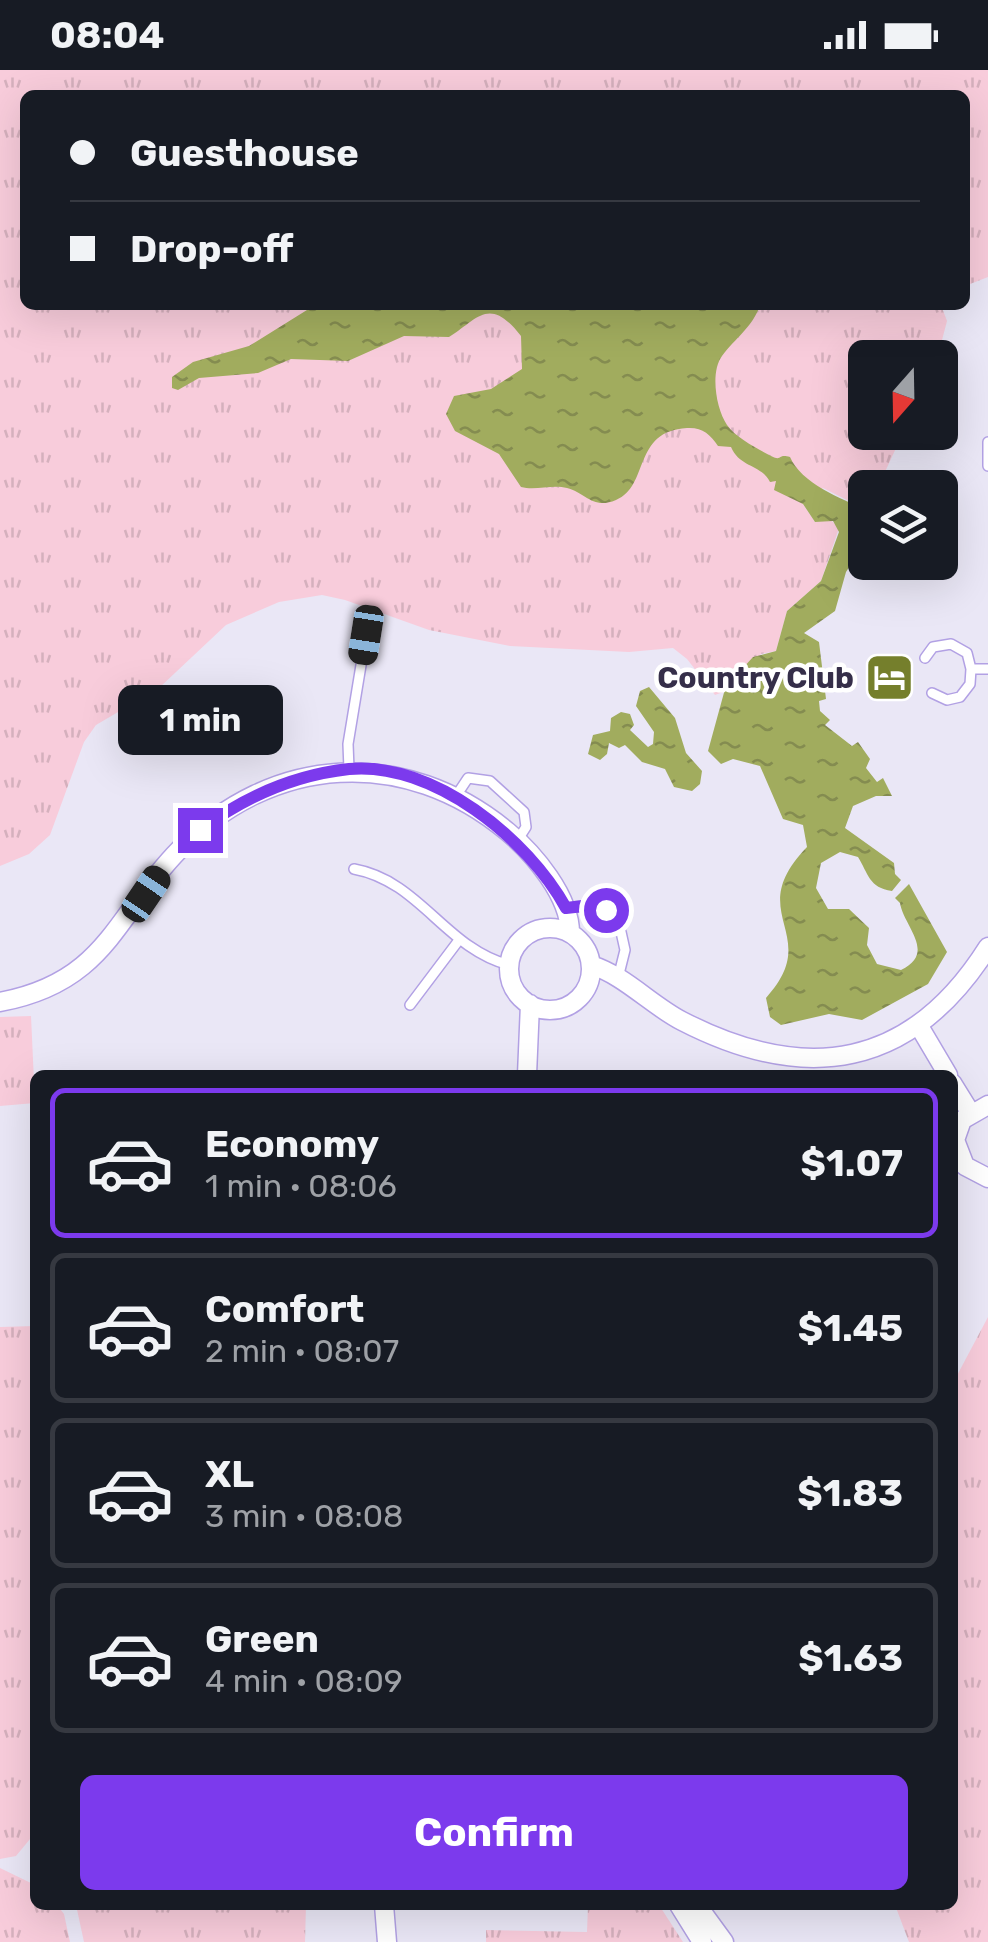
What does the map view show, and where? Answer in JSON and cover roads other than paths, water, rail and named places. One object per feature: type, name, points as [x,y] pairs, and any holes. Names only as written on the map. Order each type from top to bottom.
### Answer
[{"type":"street","points":[[0,1002],[37,992],[101,950],[163,868],[219,816],[281,785],[349,769],[398,776],[454,799],[518,841],[566,908],[570,933],[588,952],[591,965],[585,989],[567,1006],[554,1009],[530,1004],[514,989],[510,965],[516,946],[534,931],[570,933]]},
{"type":"street","points":[[591,965],[618,978],[680,1020],[740,1047],[777,1056],[849,1056],[896,1040],[919,1026],[956,992],[988,948]]},
{"type":"street","points":[[527,1070],[530,1004]]},
{"type":"street","points":[[919,1026],[945,1070]]},
{"type":"street","points":[[958,1089],[979,1108],[962,1120],[958,1131]]},
{"type":"street","points":[[958,1167],[988,1178]]},
{"type":"street","points":[[384,1910],[387,1942]]},
{"type":"street","points":[[682,1910],[702,1942]]},
{"type":"street","points":[[701,1910],[724,1942]]},
{"type":"lane","points":[[988,442],[988,466]]},
{"type":"lane","points":[[349,769],[348,744],[366,635]]},
{"type":"lane","points":[[925,658],[932,647],[951,644],[967,653],[972,668],[970,684],[960,697],[947,700],[932,693]]},
{"type":"lane","points":[[972,668],[988,668]]},
{"type":"lane","points":[[454,799],[468,778],[490,782],[524,812],[526,827],[518,841]]},
{"type":"lane","points":[[354,869],[396,882],[459,940],[510,965]]},
{"type":"lane","points":[[566,908],[592,905],[606,910]]},
{"type":"lane","points":[[618,978],[626,945],[622,932]]},
{"type":"lane","points":[[410,1005],[459,940]]},
{"type":"water","points":[[307,310],[758,310],[718,363],[717,400],[727,425],[741,439],[775,458],[790,457],[812,482],[848,501],[848,569],[835,611],[804,633],[819,642],[826,699],[819,701],[820,711],[830,720],[825,725],[852,746],[858,742],[870,759],[866,768],[877,782],[883,778],[892,796],[876,796],[853,806],[845,828],[894,863],[895,874],[901,880],[892,891],[878,887],[858,857],[840,852],[821,863],[816,888],[828,909],[849,909],[869,928],[867,945],[877,964],[901,970],[917,956],[918,948],[895,898],[909,884],[947,952],[928,984],[862,1020],[829,1014],[781,1025],[770,1017],[766,998],[782,976],[788,957],[781,890],[789,870],[807,847],[803,825],[783,819],[760,766],[733,759],[721,764],[708,751],[725,689],[734,688],[742,669],[753,657],[776,651],[787,611],[821,581],[839,532],[833,521],[815,522],[803,504],[774,490],[776,481],[770,482],[731,447],[718,446],[705,432],[692,428],[670,431],[657,439],[627,493],[608,503],[595,502],[561,487],[521,487],[499,454],[455,431],[446,414],[454,396],[491,389],[522,369],[521,336],[500,316],[492,314],[476,318],[449,337],[404,336],[348,361],[291,359],[258,373],[199,378],[178,390],[172,388],[172,377],[193,362],[249,346]]},
{"type":"water","points":[[649,687],[675,718],[686,753],[702,771],[700,784],[692,791],[674,787],[665,769],[642,762],[625,745],[619,748],[609,743],[607,754],[600,760],[588,754],[593,735],[610,731],[611,718],[621,712],[630,714],[634,725],[630,730],[648,747],[653,744],[654,732],[636,706],[640,691]]},
{"type":"place","name":"Country Club","points":[[889,678]]}]
